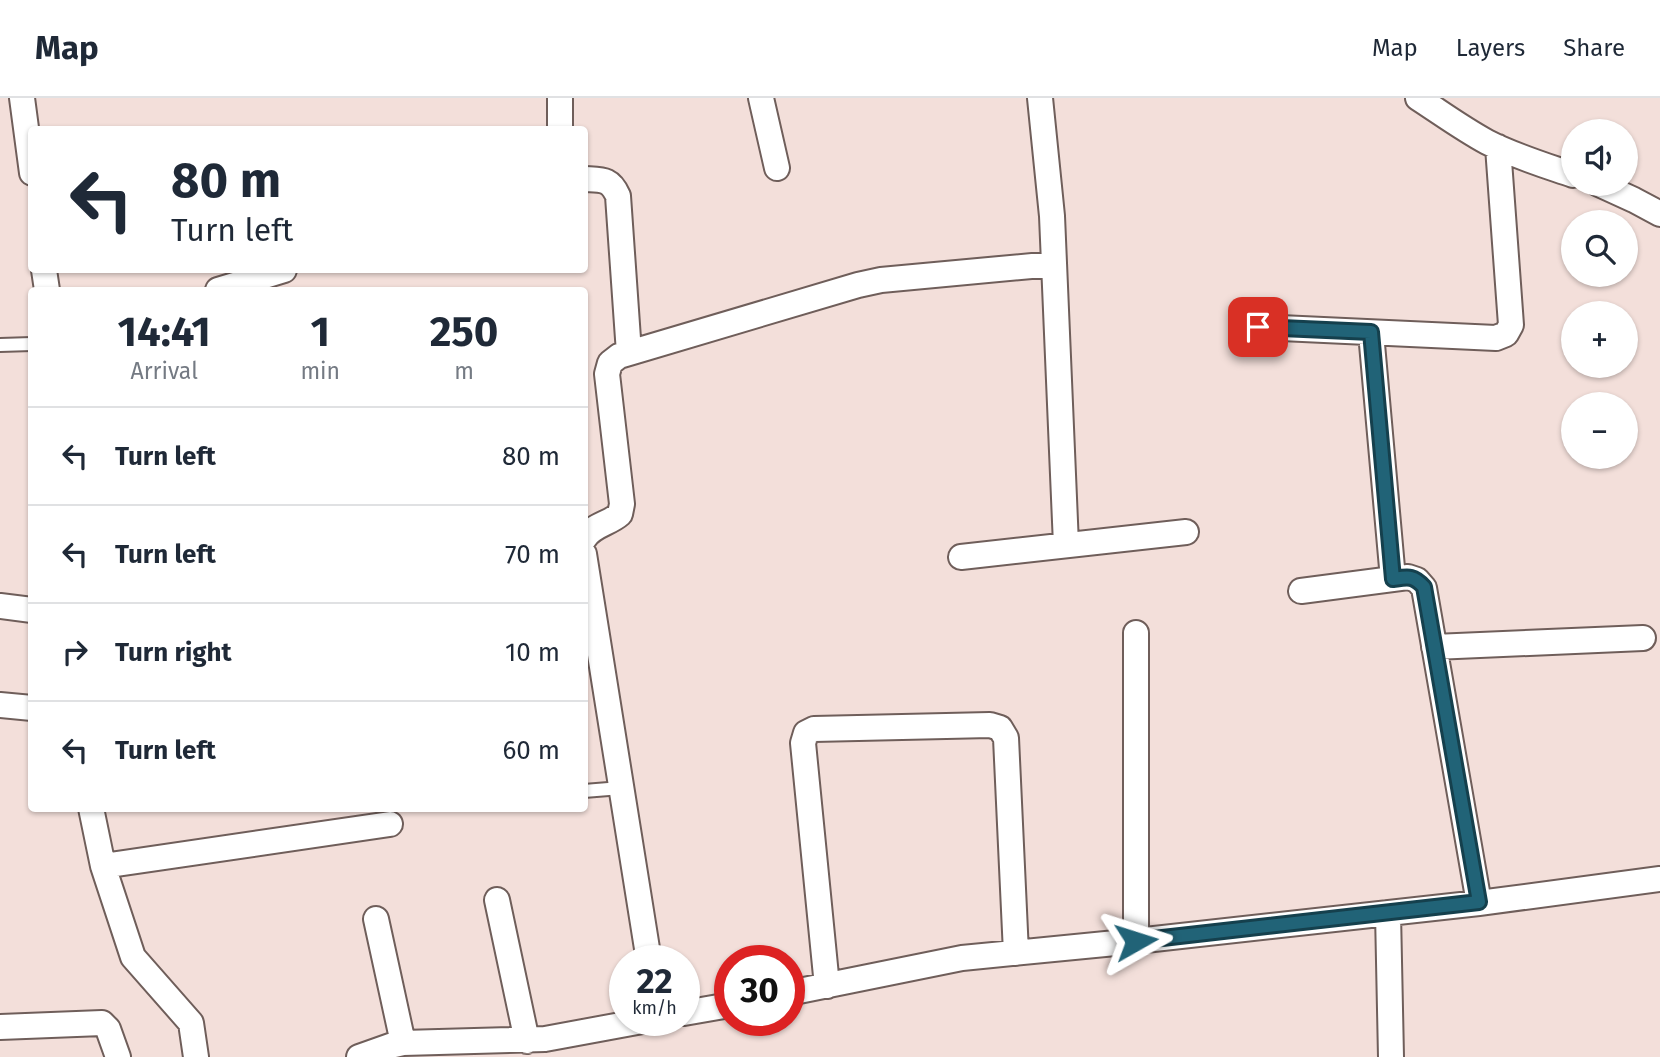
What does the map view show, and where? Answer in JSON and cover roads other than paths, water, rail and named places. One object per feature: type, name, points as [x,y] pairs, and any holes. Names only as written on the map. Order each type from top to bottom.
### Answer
[{"type":"street","points":[[22,98],[28,143]]},
{"type":"street","points":[[560,98],[560,126]]},
{"type":"street","points":[[761,98],[777,168]]},
{"type":"street","points":[[1040,98],[1052,216],[1066,545]]},
{"type":"street","points":[[1418,98],[1460,127],[1498,147],[1561,171]]},
{"type":"street","points":[[1258,327],[1496,338],[1506,334],[1511,325],[1498,147]]},
{"type":"street","points":[[588,179],[605,180],[613,186],[618,195],[629,353]]},
{"type":"street","points":[[1625,196],[1660,214]]},
{"type":"street","points":[[588,533],[612,521],[620,514],[622,504],[607,374],[610,363],[619,356],[881,280],[1053,264]]},
{"type":"street","points":[[228,287],[274,273]]},
{"type":"street","points":[[1371,332],[1393,579]]},
{"type":"street","points":[[961,557],[1186,532]]},
{"type":"street","points":[[1301,591],[1408,577],[1417,580],[1424,587],[1479,902]]},
{"type":"street","points":[[588,605],[594,681],[621,788],[646,945]]},
{"type":"street","points":[[0,606],[28,610]]},
{"type":"street","points":[[1136,633],[1136,941]]},
{"type":"street","points":[[1434,647],[1643,638]]},
{"type":"street","points":[[0,705],[28,708]]},
{"type":"street","points":[[827,986],[803,743],[806,733],[814,729],[990,725],[1000,728],[1006,738],[1016,953]]},
{"type":"street","points":[[92,812],[103,866],[133,957],[191,1023],[196,1057]]},
{"type":"street","points":[[103,866],[390,824]]},
{"type":"street","points":[[805,990],[937,962],[1388,913],[1660,879]]},
{"type":"street","points":[[497,900],[527,1041]]},
{"type":"street","points":[[1388,913],[1391,1057]]},
{"type":"street","points":[[376,919],[403,1043]]},
{"type":"street","points":[[0,1027],[102,1023],[108,1029],[118,1057]]},
{"type":"street","points":[[359,1057],[403,1043],[527,1041],[609,1027]]},
{"type":"lane","points":[[0,345],[28,344]]},
{"type":"lane","points":[[588,791],[621,788]]}]
